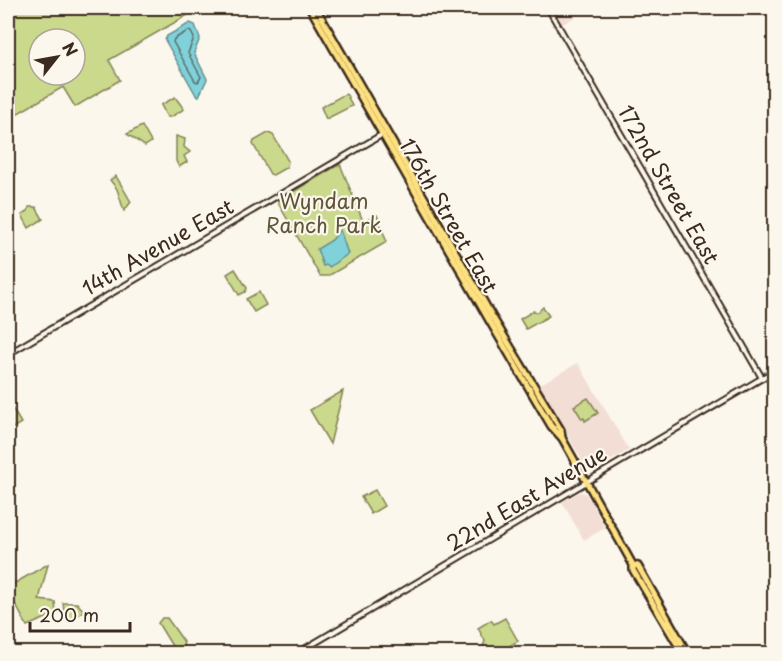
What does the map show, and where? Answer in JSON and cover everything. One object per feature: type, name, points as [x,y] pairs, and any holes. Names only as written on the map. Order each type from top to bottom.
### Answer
[{"type":"main road","name":"176th Street East","points":[[310,8],[434,220],[561,430],[562,438]]},
{"type":"main road","name":"176th Street East","points":[[316,8],[376,113],[384,133]]},
{"type":"main road","points":[[352,81],[372,111],[376,113]]},
{"type":"main road","name":"176th Street East","points":[[434,220],[492,327],[551,426],[562,438],[633,565],[633,570],[684,652]]},
{"type":"main road","points":[[473,294],[479,297],[492,316]]},
{"type":"main road","points":[[492,327],[497,328],[511,347]]},
{"type":"main road","name":"176th Street East","points":[[633,565],[638,566],[684,652]]},
{"type":"street","name":"172nd Street East","points":[[548,8],[762,378]]},
{"type":"street","name":"14th Avenue East","points":[[8,354],[384,133]]},
{"type":"street","name":"22nd East Avenue","points":[[296,654],[774,371]]},
{"type":"shaded area","points":[[551,8],[591,8],[561,25]]},
{"type":"shaded area","points":[[578,363],[629,450],[594,470],[583,462],[539,385]]},
{"type":"shaded area","points":[[580,492],[585,493],[590,500],[605,528],[584,540],[562,502]]},
{"type":"green space","points":[[200,8],[109,60],[120,80],[75,107],[63,87],[8,119],[8,9]]},
{"type":"green space","points":[[345,94],[352,106],[326,119],[321,107]]},
{"type":"green space","points":[[175,97],[184,109],[167,117],[161,105]]},
{"type":"green space","points":[[142,126],[151,142],[145,146],[127,134]]},
{"type":"green space","points":[[268,133],[273,135],[288,161],[287,167],[273,175],[270,174],[253,144],[254,141]]},
{"type":"green space","points":[[176,136],[185,139],[184,147],[190,152],[184,156],[187,162],[179,167],[176,161]]},
{"type":"green space","name":"Wyndam Ranch Park","points":[[340,164],[363,221],[377,215],[386,240],[385,243],[328,276],[320,276],[278,203],[279,200]]},
{"type":"green space","points":[[116,176],[131,202],[124,211],[117,189],[110,180]]},
{"type":"green space","points":[[29,207],[36,207],[43,219],[29,228],[22,215],[28,211]]},
{"type":"green space","points":[[235,269],[247,288],[239,295],[227,274]]},
{"type":"green space","points":[[259,292],[266,305],[254,312],[246,299]]},
{"type":"green space","points":[[543,307],[549,316],[526,329],[520,319],[533,311],[538,312]]},
{"type":"green space","points":[[343,391],[330,444],[310,410]]},
{"type":"green space","points":[[588,398],[598,413],[585,421],[574,406]]},
{"type":"green space","points":[[8,401],[21,423],[8,431]]},
{"type":"green space","points":[[375,490],[384,506],[371,514],[361,497]]},
{"type":"green space","points":[[48,564],[39,600],[55,602],[56,614],[27,626],[8,587]]},
{"type":"green space","points":[[63,603],[77,603],[84,611],[68,622],[65,619]]},
{"type":"green space","points":[[162,618],[167,618],[184,642],[183,646],[175,651],[158,623]]},
{"type":"green space","points":[[505,618],[518,641],[497,653],[483,653],[485,641],[478,628],[491,620],[494,624]]},
{"type":"water","points":[[190,23],[195,25],[200,38],[194,53],[207,79],[199,96],[196,95],[165,40],[167,36]]},
{"type":"water","points":[[340,230],[348,254],[329,267],[323,266],[317,249],[332,240]]}]
